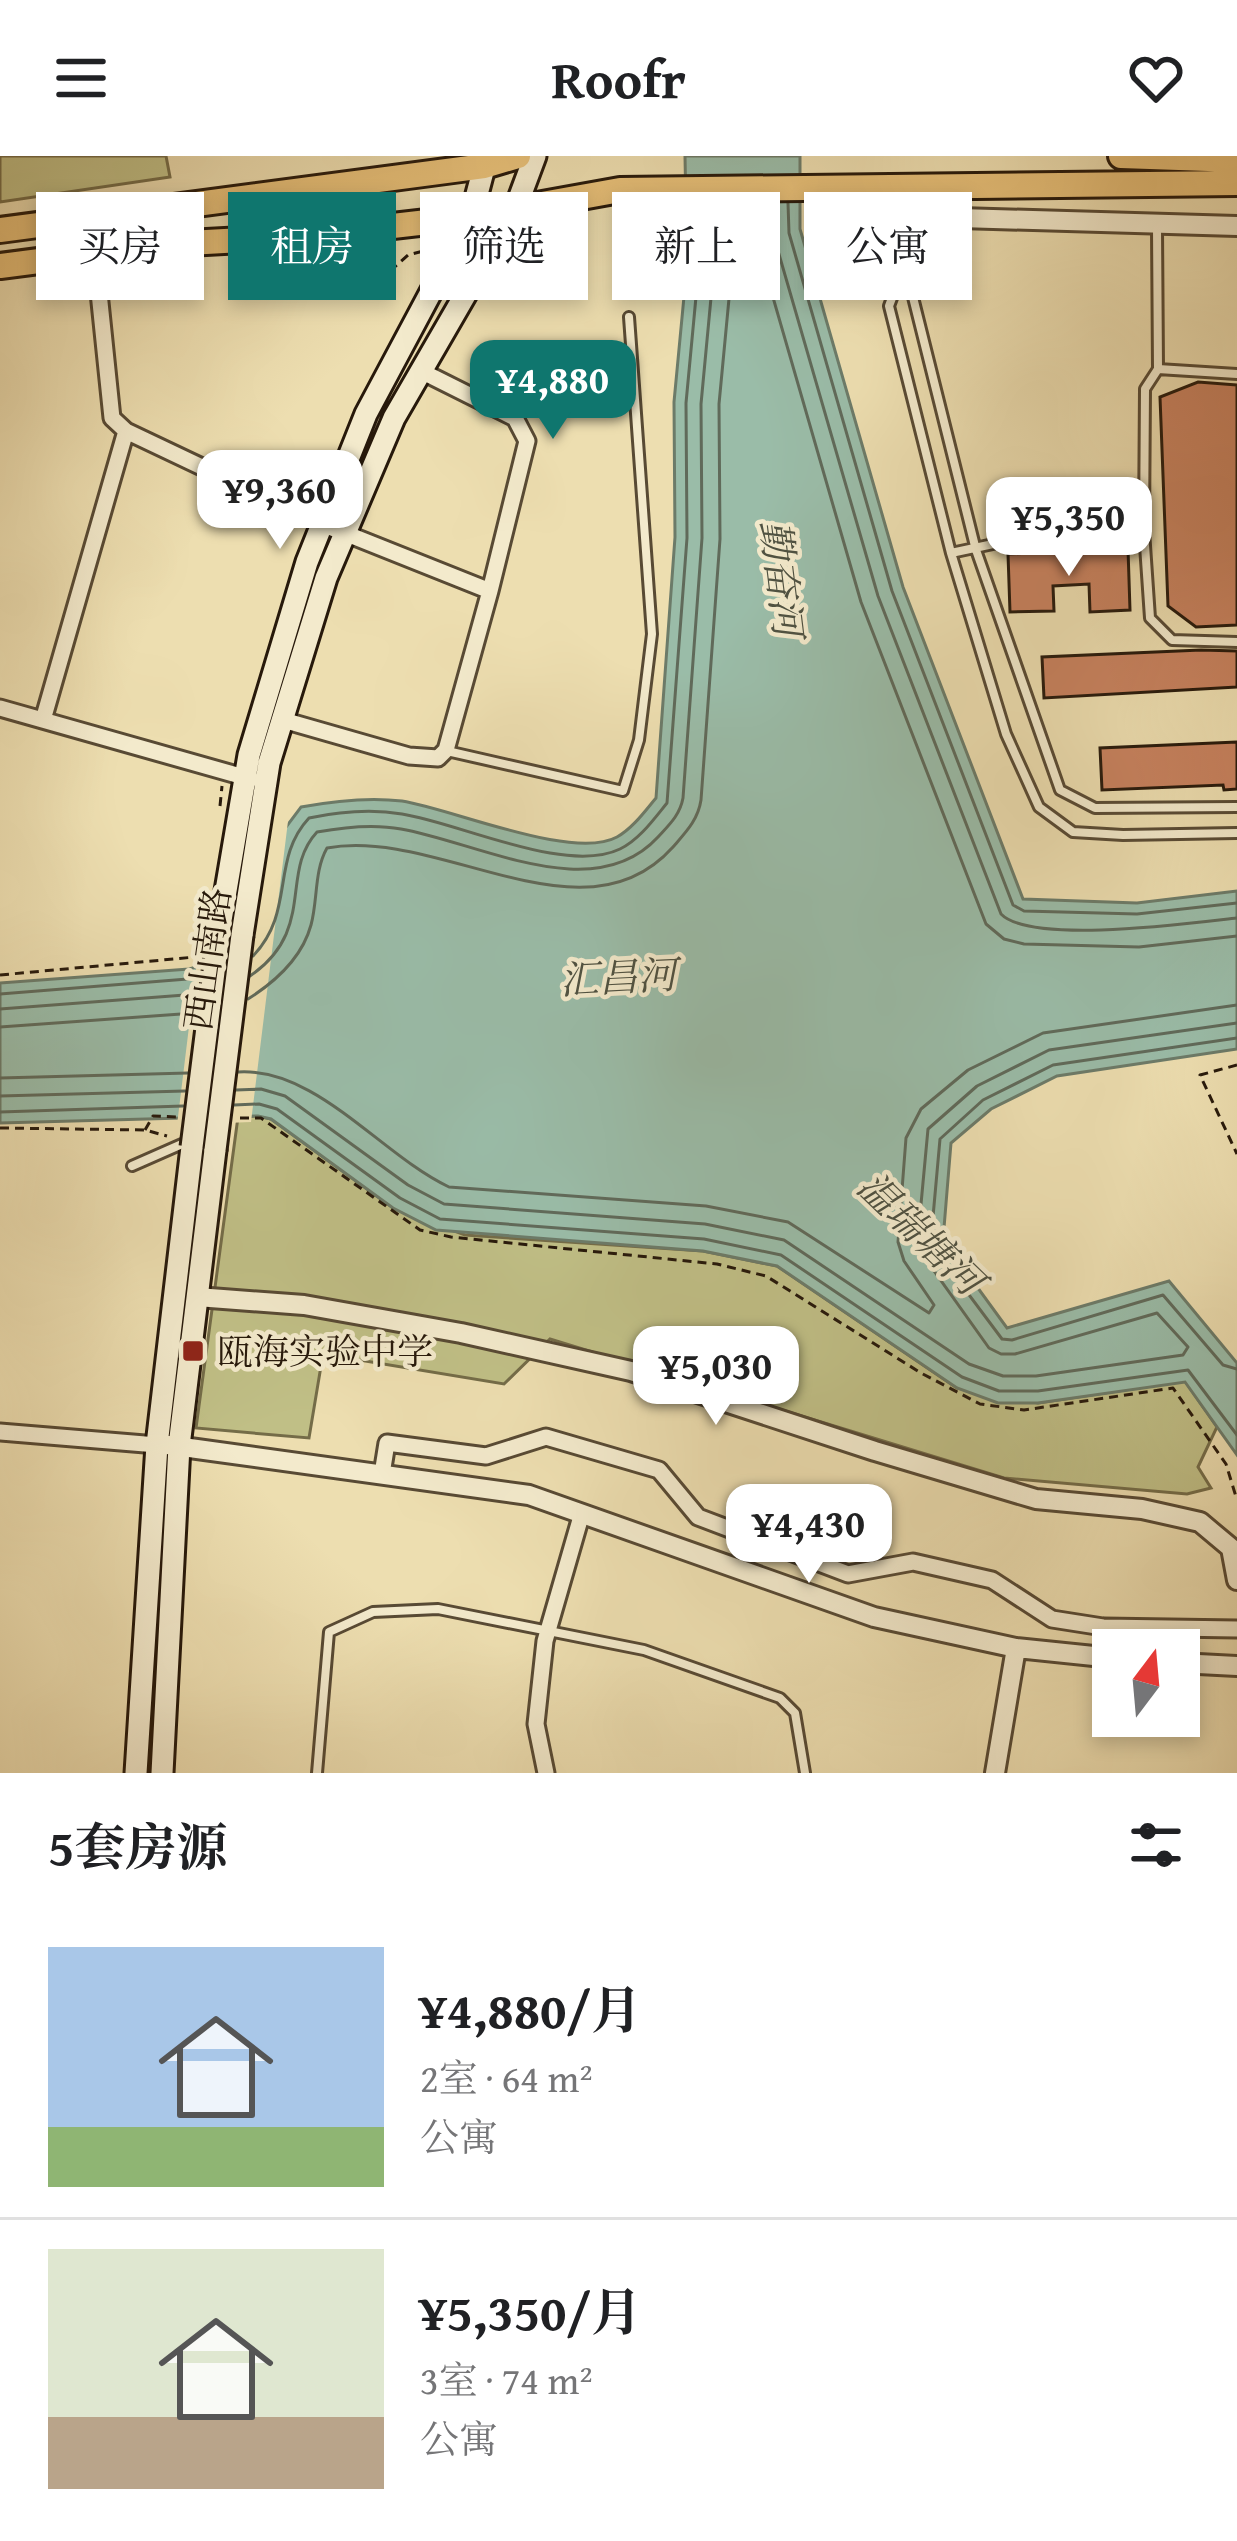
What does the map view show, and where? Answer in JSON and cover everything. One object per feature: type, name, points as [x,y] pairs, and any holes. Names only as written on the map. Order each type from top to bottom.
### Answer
[{"type":"main road","points":[[0,230],[518,156]]},
{"type":"main road","name":"西山南路","points":[[522,192],[535,156]]},
{"type":"main road","points":[[1121,156],[1228,159]]},
{"type":"main road","name":"西山南路","points":[[478,192],[486,161]]},
{"type":"main road","points":[[588,195],[620,190],[1237,183]]},
{"type":"main road","points":[[204,242],[420,223]]},
{"type":"main road","points":[[0,266],[36,261]]},
{"type":"main road","name":"西山南路","points":[[136,1773],[196,1147],[231,934],[245,777],[307,562],[366,414],[427,300]]},
{"type":"main road","name":"西山南路","points":[[245,777],[283,720],[326,578],[394,418],[462,300]]},
{"type":"main road","name":"西山南路","points":[[162,1773],[168,1445],[197,1297],[196,1147]]},
{"type":"street","points":[[837,186],[848,192]]},
{"type":"street","points":[[972,218],[1237,226]]},
{"type":"street","points":[[100,300],[112,418],[126,431],[322,524],[490,591]]},
{"type":"street","points":[[283,720],[409,756],[438,758],[446,750],[527,441],[515,418],[421,371]]},
{"type":"street","points":[[43,720],[126,431]]},
{"type":"street","points":[[0,708],[245,777]]},
{"type":"street","points":[[197,1297],[304,1305],[461,1333],[631,1371],[1036,1498],[1142,1509],[1200,1522],[1232,1548],[1237,1580]]},
{"type":"street","points":[[0,1432],[168,1445],[530,1495],[874,1616],[1016,1648],[1092,1656]]},
{"type":"street","points":[[382,1474],[387,1443],[486,1456],[546,1437],[659,1470],[698,1517],[848,1574],[913,1562],[992,1580],[1052,1619],[1103,1628],[1237,1629]]},
{"type":"street","points":[[546,1773],[536,1724],[548,1630],[582,1513]]},
{"type":"street","points":[[994,1773],[1016,1648]]},
{"type":"street","points":[[1200,1664],[1237,1666]]},
{"type":"lane","points":[[1157,222],[1158,369],[1145,389],[1144,531],[1150,618],[1172,640],[1237,642]]},
{"type":"lane","points":[[891,300],[950,553],[1006,734],[1039,807],[1073,832],[1123,836],[1237,833]]},
{"type":"lane","points":[[913,300],[976,550],[1060,790],[1095,808],[1237,807]]},
{"type":"lane","points":[[446,750],[623,791],[639,740],[652,634],[629,317]]},
{"type":"lane","points":[[1158,369],[1237,374]]},
{"type":"lane","points":[[950,553],[1012,540],[1144,531]]},
{"type":"lane","points":[[132,1166],[196,1147]]},
{"type":"lane","points":[[316,1773],[329,1632],[373,1612],[438,1609],[644,1650],[779,1698],[795,1713],[805,1773]]},
{"type":"path","points":[[219,818],[245,777]]},
{"type":"path","points":[[0,975],[185,960],[203,954]]},
{"type":"path","points":[[1237,1065],[1200,1075],[1237,1154]]},
{"type":"path","points":[[145,1130],[153,1116],[196,1117]]},
{"type":"path","points":[[239,1118],[261,1118],[420,1230],[717,1264],[766,1276],[980,1405],[1024,1410],[1173,1388],[1226,1464],[1237,1500]]},
{"type":"path","points":[[0,1128],[145,1130],[196,1147]]},
{"type":"shaded area","points":[[0,156],[166,156],[170,177],[36,192],[36,197],[0,202]]},
{"type":"shaded area","points":[[238,1117],[271,1119],[393,1208],[465,1235],[703,1251],[777,1266],[957,1388],[1038,1403],[1185,1381],[1217,1427],[1198,1467],[1211,1488],[1187,1494],[1004,1478],[550,1339],[504,1384],[323,1354],[309,1438],[196,1428]]},
{"type":"water","points":[[685,156],[800,156],[804,300],[820,300],[903,587],[1023,899],[1137,903],[1237,891],[1237,1049],[1057,1076],[991,1109],[951,1143],[943,1240],[1007,1328],[1169,1281],[1237,1363],[1237,1455],[1185,1382],[1038,1403],[998,1403],[957,1388],[777,1266],[703,1251],[436,1230],[393,1208],[271,1119],[0,1123],[0,983],[189,969],[227,959],[267,914],[283,831],[301,807],[351,800],[402,801],[543,838],[597,843],[623,833],[656,798],[675,537],[674,402],[684,300],[780,300],[780,192],[686,192]]},
{"type":"pier","points":[[289,813],[251,1122],[177,1125],[197,961],[224,954],[244,940],[262,912],[277,829]]},
{"type":"building","points":[[1198,382],[1237,385],[1237,625],[1196,627],[1168,606],[1160,397]]},
{"type":"building","points":[[1128,549],[1130,610],[1090,612],[1089,584],[1053,586],[1054,611],[1010,612],[1008,554]]},
{"type":"building","points":[[1237,651],[1237,687],[1044,698],[1042,657]]},
{"type":"building","points":[[1237,742],[1237,789],[1224,790],[1223,785],[1102,790],[1100,748]]},
{"type":"place","name":"瓯海实验中学","points":[[193,1351]]},
{"type":"water label","name":"勤奋河","points":[[782,578]]},
{"type":"water label","name":"汇昌河","points":[[618,977]]},
{"type":"water label","name":"温瑞塘河","points":[[921,1233]]}]
